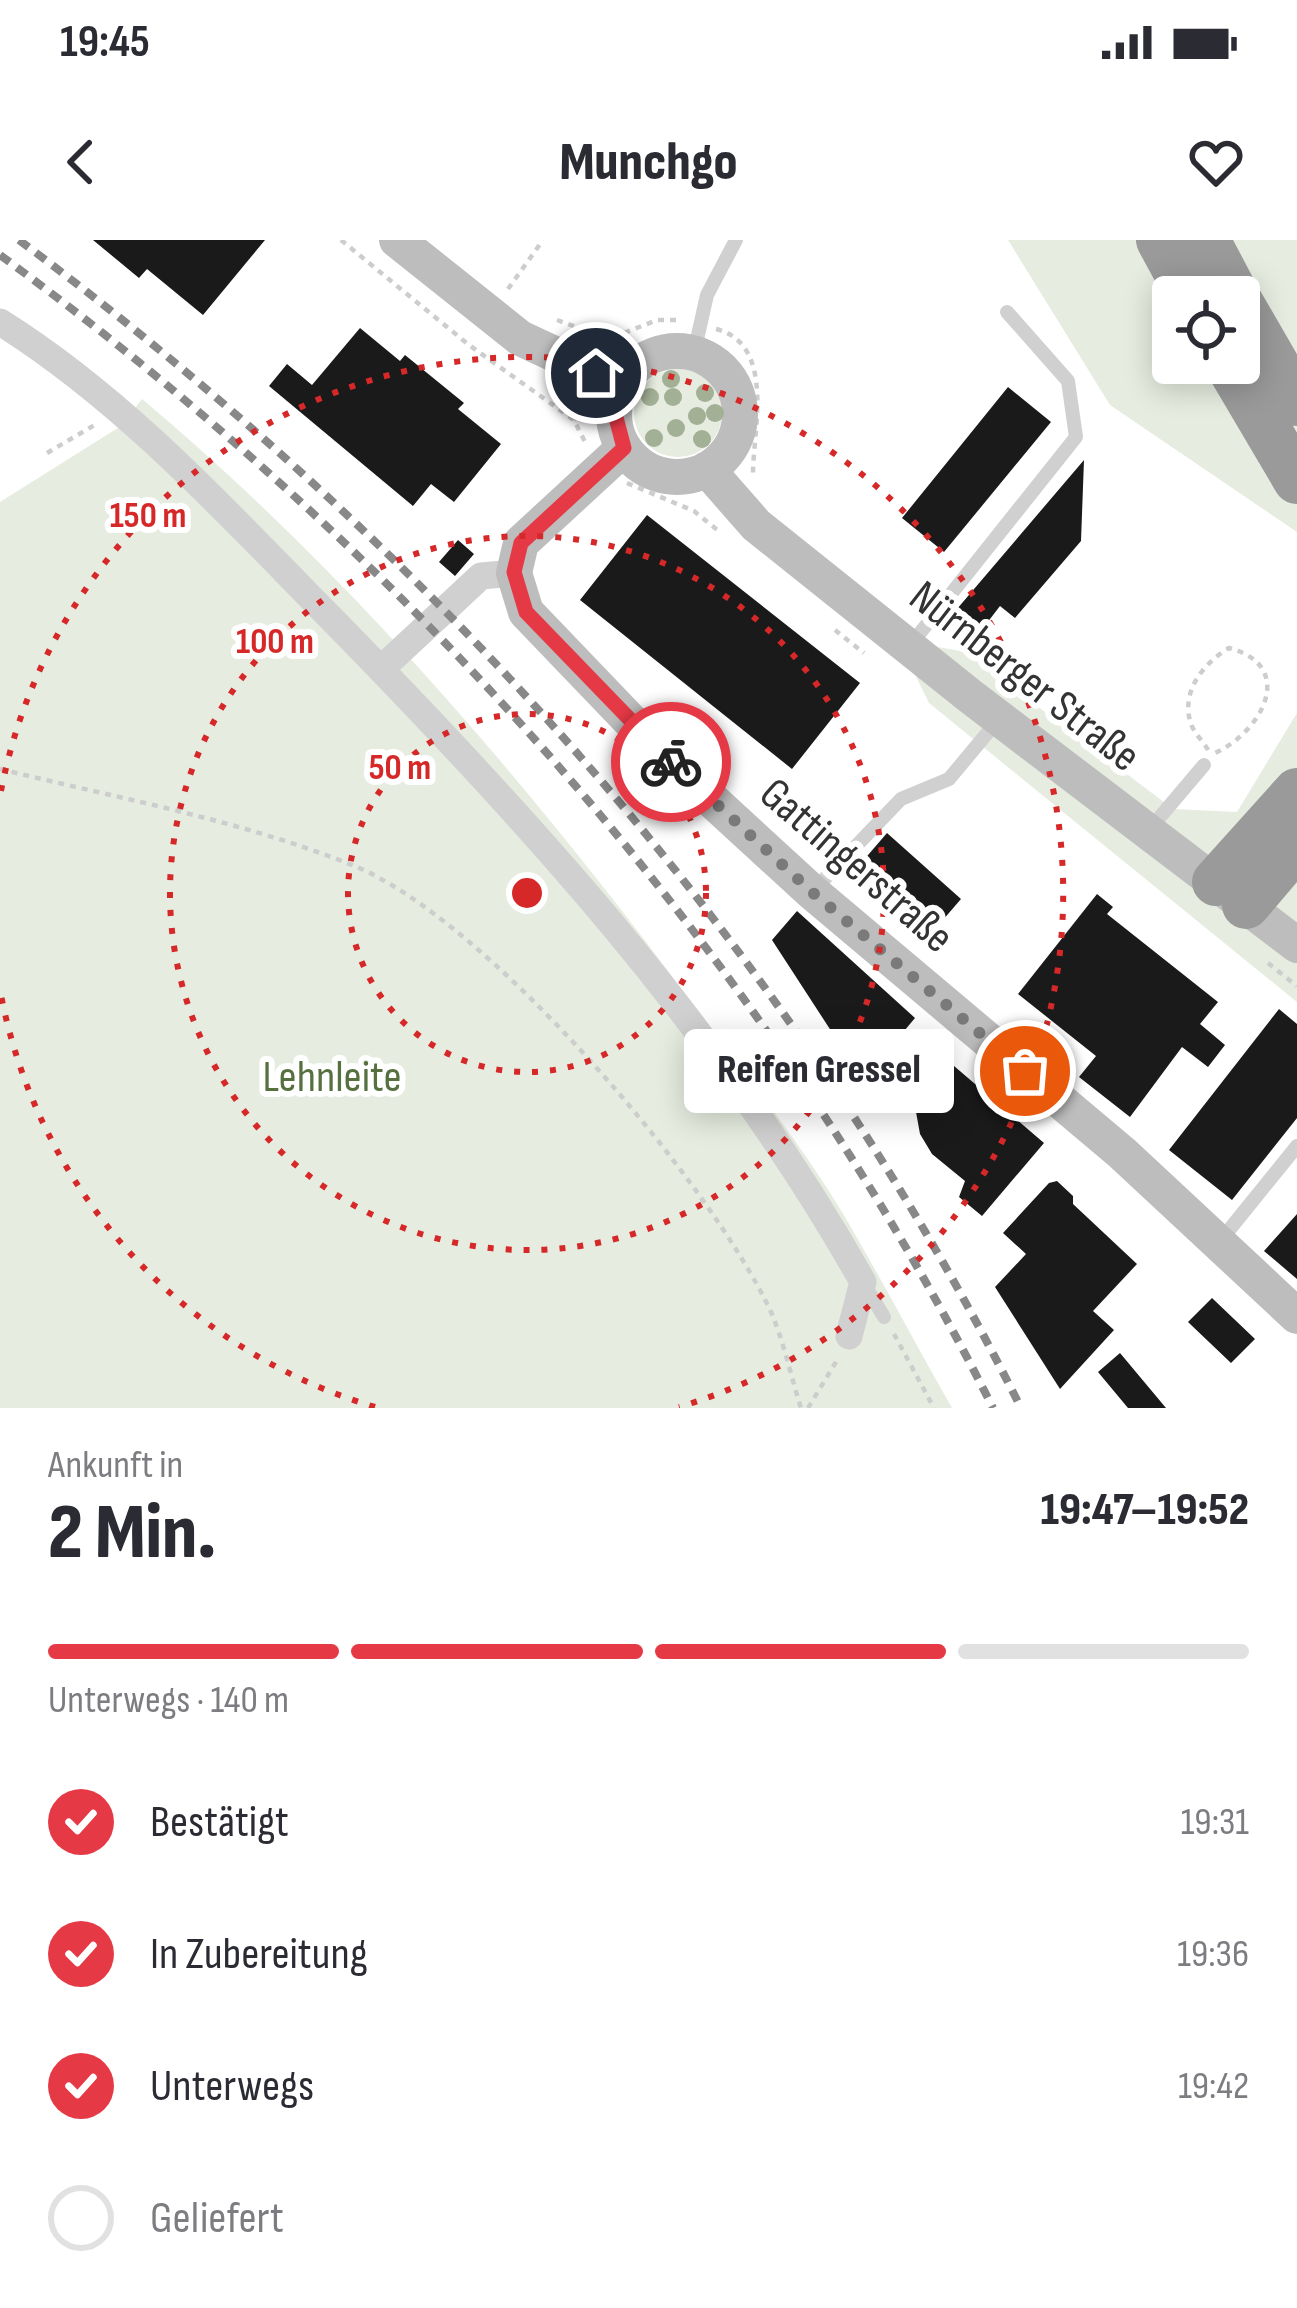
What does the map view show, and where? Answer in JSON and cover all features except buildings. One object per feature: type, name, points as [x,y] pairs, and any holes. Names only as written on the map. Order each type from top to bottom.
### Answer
[{"type":"highway","points":[[1160,240],[1180,276]]},
{"type":"highway","points":[[1206,240],[1226,276]]},
{"type":"highway","points":[[1260,337],[1297,402]]},
{"type":"highway","points":[[1240,384],[1297,480]]},
{"type":"highway","points":[[1231,893],[1297,792]]},
{"type":"highway","points":[[1231,893],[1297,845]]},
{"type":"street","points":[[398,240],[520,338],[621,385]]},
{"type":"street","points":[[0,322],[118,411],[381,669],[519,815],[638,954],[736,1084],[863,1282],[849,1336]]},
{"type":"street","points":[[694,352],[713,362],[738,396],[735,438],[707,470],[689,476],[652,472],[624,448],[614,410],[621,385],[640,362],[657,353],[694,352]]},
{"type":"street","points":[[381,669],[481,576],[514,572],[521,543],[624,448]]},
{"type":"street","name":"Nürnberger Straße","points":[[707,470],[756,525],[999,719],[1297,945]]},
{"type":"street","name":"Gattingerstraße","points":[[514,572],[526,612],[666,758],[812,892],[1122,1153],[1297,1316]]},
{"type":"lane","points":[[694,352],[707,295],[736,240]]},
{"type":"lane","points":[[909,647],[1076,437],[1068,381],[1007,312]]},
{"type":"lane","points":[[812,892],[856,840],[901,799],[949,779],[999,719]]},
{"type":"lane","points":[[1149,830],[1207,760]]},
{"type":"lane","points":[[1219,1243],[1297,1146]]},
{"type":"lane","points":[[863,1282],[884,1318]]},
{"type":"path","points":[[341,240],[469,344],[574,420]]},
{"type":"path","points":[[515,300],[505,293],[543,240]]},
{"type":"path","points":[[550,317],[609,339],[671,317]]},
{"type":"path","points":[[724,330],[743,349],[759,393],[753,480]]},
{"type":"path","points":[[47,453],[118,411]]},
{"type":"path","points":[[1229,648],[1254,654],[1266,668],[1268,693],[1257,721],[1207,760],[1191,724],[1191,691],[1205,663],[1229,648]]},
{"type":"path","points":[[0,769],[212,821],[355,866],[440,916],[621,1096],[701,1201],[771,1312],[805,1408]]},
{"type":"path","points":[[884,1318],[934,1408]]},
{"type":"path","points":[[805,1408],[849,1336]]},
{"type":"green space","points":[[1008,240],[1297,240],[1297,532],[1110,405]]},
{"type":"green space","points":[[678,369],[695,372],[709,382],[719,396],[719,430],[709,444],[695,454],[678,457],[661,454],[647,444],[637,430],[634,413],[637,396],[647,382],[661,372]]},
{"type":"green space","name":"Lehnleite","points":[[142,399],[363,607],[563,836],[808,1160],[952,1408],[0,1408],[0,502],[121,426]]},
{"type":"green space","points":[[898,640],[966,652],[1173,809],[1237,812],[1297,713],[1297,1002],[929,703]]},
{"type":"railway","points":[[19,240],[171,360],[317,487],[457,623],[588,766],[711,916],[825,1073],[929,1238],[1021,1408]]},
{"type":"railway","points":[[0,255],[151,372],[296,498],[434,631],[564,773],[686,922],[799,1078],[901,1240],[993,1408]]},
{"type":"way so far","points":[[671,762],[812,892],[1025,1071]]},
{"type":"place","name":"Reifen Gressel","points":[[1025,1071]]},
{"type":"route","points":[[596,373],[621,385],[614,410],[624,448],[521,543],[514,572],[526,612],[671,762]]}]
